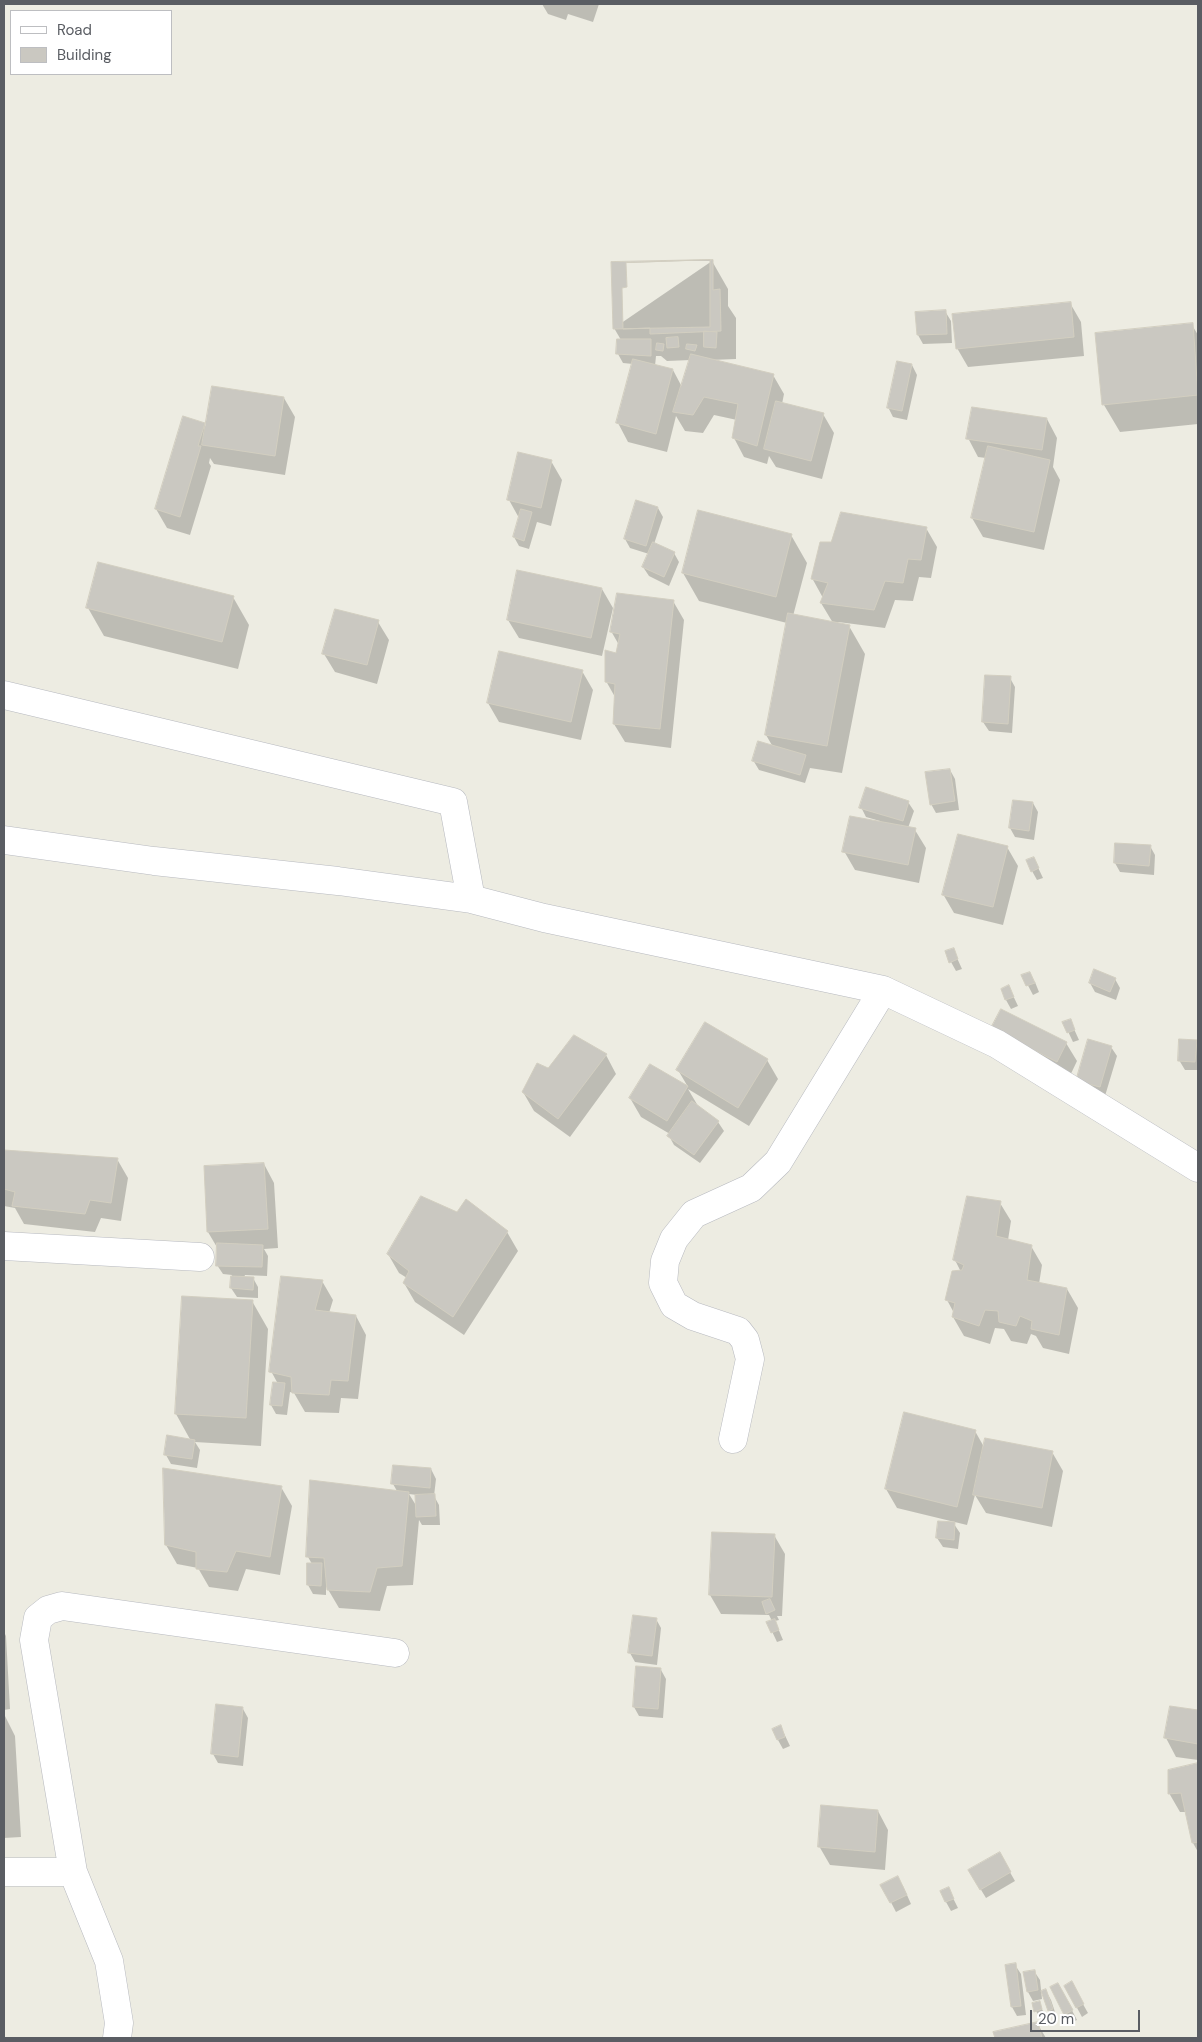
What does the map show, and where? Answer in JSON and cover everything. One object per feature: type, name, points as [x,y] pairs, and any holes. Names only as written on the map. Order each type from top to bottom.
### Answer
[{"type":"street","points":[[4,696],[453,802],[471,898]]},
{"type":"street","points":[[4,840],[154,861],[471,898],[544,918],[883,990],[997,1044],[1198,1168]]},
{"type":"street","points":[[733,1439],[750,1359],[745,1340],[738,1331],[693,1316],[674,1305],[663,1283],[665,1261],[674,1239],[694,1214],[751,1188],[778,1162],[883,990]]},
{"type":"street","points":[[4,1246],[200,1257]]},
{"type":"street","points":[[117,2038],[118,2023],[109,1961],[72,1872],[34,1640],[38,1618],[48,1610],[62,1606],[395,1653]]},
{"type":"street","points":[[4,1872],[72,1872]]},
{"type":"building","points":[[710,260],[710,327],[613,329],[611,262]]},
{"type":"building","points":[[713,260],[713,290],[720,289],[721,331],[650,334],[650,328],[623,329],[622,288],[627,287],[626,263]]},
{"type":"building","points":[[1071,302],[1074,337],[956,349],[952,314]]},
{"type":"building","points":[[946,310],[947,334],[917,335],[915,312]]},
{"type":"building","points":[[1193,323],[1198,395],[1102,405],[1095,333]]},
{"type":"building","points":[[704,331],[717,332],[716,348],[704,347]]},
{"type":"building","points":[[678,337],[679,347],[667,348],[666,338]]},
{"type":"building","points":[[617,339],[651,339],[651,356],[616,354]]},
{"type":"building","points":[[657,343],[664,344],[663,351],[656,350]]},
{"type":"building","points":[[687,344],[697,345],[695,351],[686,349]]},
{"type":"building","points":[[691,354],[774,374],[757,446],[732,438],[738,404],[704,397],[693,415],[673,412]]},
{"type":"building","points":[[633,359],[673,369],[656,434],[616,423]]},
{"type":"building","points":[[897,361],[912,364],[902,411],[887,408]]},
{"type":"building","points":[[212,386],[284,397],[275,456],[202,445]]},
{"type":"building","points":[[776,401],[824,413],[811,461],[764,449]]},
{"type":"building","points":[[972,407],[1047,418],[1042,450],[966,439]]},
{"type":"building","points":[[183,416],[205,423],[198,446],[201,446],[180,517],[155,509]]},
{"type":"building","points":[[988,446],[1050,460],[1034,532],[971,518]]},
{"type":"building","points":[[518,452],[552,460],[541,508],[507,500]]},
{"type":"building","points":[[636,500],[658,507],[646,546],[624,539]]},
{"type":"building","points":[[521,509],[532,512],[524,541],[513,537]]},
{"type":"building","points":[[698,510],[792,534],[776,597],[682,573]]},
{"type":"building","points":[[841,512],[927,527],[921,560],[908,559],[903,583],[885,581],[874,610],[820,603],[828,583],[811,579],[820,542],[831,542]]},
{"type":"building","points":[[653,542],[675,552],[664,577],[642,567]]},
{"type":"building","points":[[98,562],[234,596],[222,642],[86,608]]},
{"type":"building","points":[[517,570],[602,588],[591,638],[507,620]]},
{"type":"building","points":[[617,593],[674,600],[660,729],[613,724],[615,684],[605,682],[605,650],[616,653],[620,634],[610,632]]},
{"type":"building","points":[[335,609],[379,620],[367,665],[322,654]]},
{"type":"building","points":[[788,613],[850,625],[827,746],[765,735]]},
{"type":"building","points":[[499,651],[583,670],[571,722],[487,703]]},
{"type":"building","points":[[985,675],[1011,676],[1008,724],[982,722]]},
{"type":"building","points":[[758,741],[806,755],[800,775],[752,761]]},
{"type":"building","points":[[950,769],[955,801],[930,805],[925,772]]},
{"type":"building","points":[[866,787],[909,801],[903,821],[859,808]]},
{"type":"building","points":[[1013,800],[1033,802],[1029,831],[1009,828]]},
{"type":"building","points":[[850,816],[916,828],[908,865],[842,852]]},
{"type":"building","points":[[958,834],[1008,846],[993,907],[942,895]]},
{"type":"building","points":[[1115,843],[1151,845],[1149,866],[1114,863]]},
{"type":"building","points":[[1034,857],[1039,868],[1031,872],[1026,860]]},
{"type":"building","points":[[954,948],[958,959],[949,963],[945,951]]},
{"type":"building","points":[[1094,969],[1116,978],[1110,992],[1089,983]]},
{"type":"building","points":[[1030,972],[1035,983],[1026,986],[1021,975]]},
{"type":"building","points":[[1009,985],[1014,997],[1005,1000],[1001,989]]},
{"type":"building","points":[[1001,1009],[1067,1042],[1057,1062],[991,1028]]},
{"type":"building","points":[[1071,1019],[1075,1030],[1067,1033],[1062,1022]]},
{"type":"building","points":[[705,1022],[768,1059],[738,1108],[676,1070]]},
{"type":"building","points":[[574,1035],[607,1054],[558,1119],[522,1092],[537,1063],[548,1068]]},
{"type":"building","points":[[1088,1039],[1112,1046],[1100,1087],[1076,1081]]},
{"type":"building","points":[[1179,1039],[1197,1040],[1195,1062],[1178,1061]]},
{"type":"building","points":[[650,1064],[688,1086],[667,1121],[629,1098]]},
{"type":"building","points":[[692,1101],[719,1121],[694,1155],[667,1136]]},
{"type":"building","points":[[4,1150],[118,1158],[111,1203],[90,1200],[85,1214],[12,1206],[15,1192],[4,1189]]},
{"type":"building","points":[[264,1163],[268,1229],[207,1232],[204,1166]]},
{"type":"building","points":[[421,1196],[457,1212],[466,1199],[508,1231],[453,1317],[403,1283],[409,1271],[387,1254]]},
{"type":"building","points":[[967,1196],[1001,1201],[996,1236],[1032,1245],[1027,1280],[1067,1288],[1059,1335],[1031,1329],[1032,1321],[1020,1316],[1016,1326],[999,1322],[998,1311],[985,1310],[979,1326],[952,1317],[955,1303],[945,1300],[952,1271],[962,1270],[964,1265],[953,1260]]},
{"type":"building","points":[[217,1243],[263,1245],[262,1267],[216,1266]]},
{"type":"building","points":[[231,1276],[254,1277],[253,1290],[230,1288]]},
{"type":"building","points":[[281,1276],[323,1280],[315,1310],[356,1315],[348,1381],[331,1380],[329,1395],[292,1393],[291,1377],[269,1372]]},
{"type":"building","points":[[182,1296],[253,1300],[246,1418],[175,1414]]},
{"type":"building","points":[[273,1382],[285,1383],[282,1406],[270,1405]]},
{"type":"building","points":[[904,1412],[976,1430],[957,1507],[885,1489]]},
{"type":"building","points":[[167,1435],[195,1440],[192,1459],[164,1455]]},
{"type":"building","points":[[985,1438],[1053,1451],[1042,1508],[973,1495]]},
{"type":"building","points":[[393,1465],[431,1468],[430,1488],[391,1484]]},
{"type":"building","points":[[163,1468],[282,1486],[270,1557],[236,1551],[227,1572],[196,1569],[196,1552],[165,1545]]},
{"type":"building","points":[[310,1480],[409,1492],[402,1566],[377,1568],[370,1592],[327,1590],[324,1558],[306,1557]]},
{"type":"building","points":[[435,1494],[436,1516],[416,1517],[415,1495]]},
{"type":"building","points":[[938,1521],[955,1522],[954,1540],[936,1538]]},
{"type":"building","points":[[712,1532],[775,1534],[772,1597],[709,1595]]},
{"type":"building","points":[[307,1563],[322,1563],[321,1586],[307,1585]]},
{"type":"building","points":[[770,1599],[775,1610],[766,1614],[762,1602]]},
{"type":"building","points":[[633,1615],[657,1618],[652,1656],[628,1653]]},
{"type":"building","points":[[775,1619],[779,1630],[771,1633],[766,1622]]},
{"type":"building","points":[[636,1666],[661,1668],[658,1709],[633,1707]]},
{"type":"building","points":[[216,1704],[243,1707],[238,1757],[211,1754]]},
{"type":"building","points":[[1170,1706],[1198,1710],[1198,1744],[1164,1738]]},
{"type":"building","points":[[781,1725],[785,1737],[777,1740],[772,1729]]},
{"type":"building","points":[[1198,1763],[1198,1842],[1192,1843],[1181,1793],[1168,1794],[1168,1770]]},
{"type":"building","points":[[821,1805],[878,1810],[875,1852],[818,1847]]},
{"type":"building","points":[[1000,1852],[1011,1872],[980,1890],[968,1870]]},
{"type":"building","points":[[898,1876],[907,1895],[890,1903],[880,1885]]},
{"type":"building","points":[[949,1887],[954,1899],[945,1902],[940,1891]]},
{"type":"building","points":[[1016,1963],[1021,2006],[1011,2007],[1005,1965]]},
{"type":"building","points":[[1035,1970],[1038,1990],[1027,1992],[1023,1972]]},
{"type":"building","points":[[1072,1981],[1084,2004],[1076,2008],[1064,1986]]},
{"type":"building","points":[[1058,1983],[1073,2010],[1064,2015],[1050,1987]]},
{"type":"building","points":[[1046,1989],[1053,2009],[1048,2011],[1041,1991]]},
{"type":"building","points":[[1040,2001],[1042,2009],[1034,2012],[1032,2003]]},
{"type":"building","points":[[1038,2022],[1042,2038],[995,2038],[993,2032]]}]
